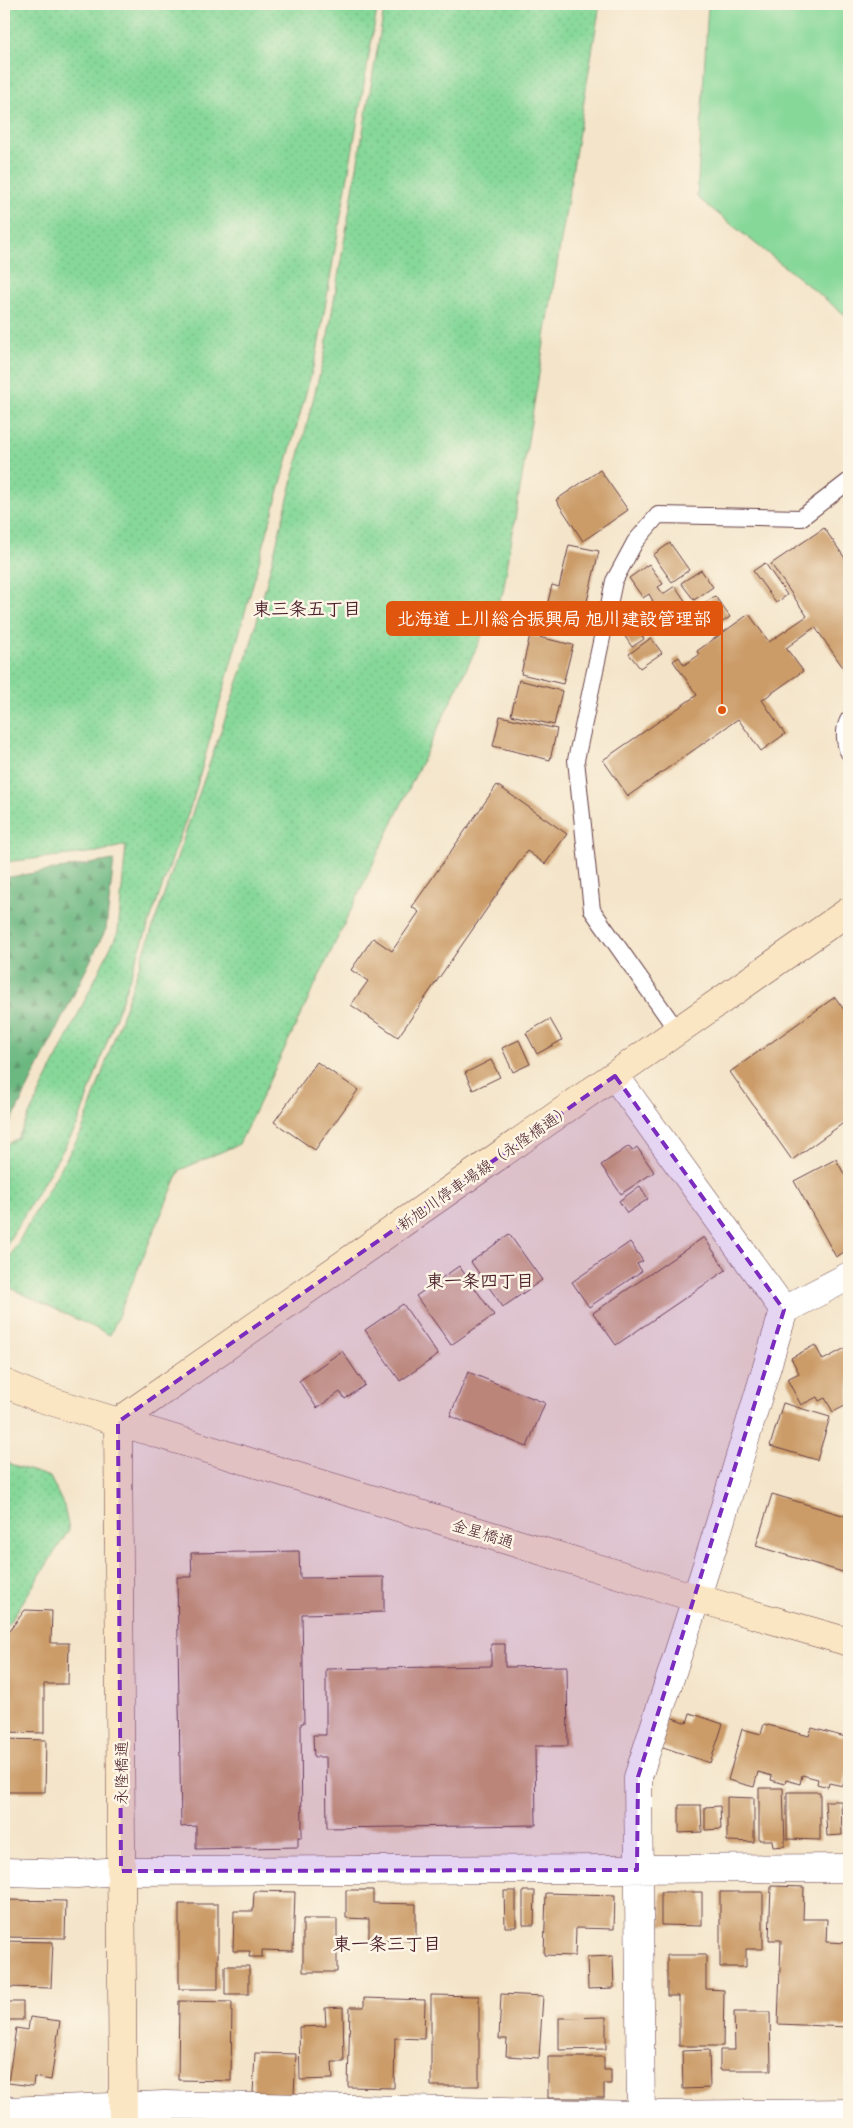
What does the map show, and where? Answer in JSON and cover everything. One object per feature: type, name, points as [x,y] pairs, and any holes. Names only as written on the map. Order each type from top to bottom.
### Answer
[{"type":"street","name":"新旭川停車場線（永隆橋通）","points":[[118,1422],[849,911]]},
{"type":"street","points":[[615,1076],[784,1310]]},
{"type":"street","points":[[641,2120],[637,1870],[638,1777],[696,1598],[784,1310],[849,1276]]},
{"type":"street","name":"金星橋通","points":[[4,1383],[37,1397],[118,1422],[696,1598],[849,1642]]},
{"type":"street","name":"永隆橋通","points":[[118,1422],[123,2115]]},
{"type":"street","points":[[4,1872],[77,1874],[121,1871],[849,1868]]},
{"type":"street","points":[[4,2111],[80,2110],[123,2115],[641,2120],[849,2113]]},
{"type":"lane","points":[[678,1032],[592,910],[576,760],[614,581],[635,542],[658,515],[801,518],[849,481]]},
{"type":"lane","points":[[849,719],[845,746],[849,753]]},
{"type":"highlighted area","points":[[615,1076],[784,1310],[638,1777],[637,1870],[121,1871],[118,1422]]},
{"type":"green space","points":[[4,4],[378,4],[317,353],[193,800],[77,1126],[4,1249],[4,1146],[18,1138],[118,932],[126,845],[97,852],[4,862]]},
{"type":"green space","points":[[385,4],[600,4],[503,592],[239,1144],[180,1170],[110,1335],[4,1285],[4,1267],[82,1131],[251,644],[325,353]]},
{"type":"green space","points":[[708,4],[849,4],[849,318],[697,197]]},
{"type":"green space","points":[[114,860],[106,929],[7,1130],[4,1132],[4,878]]},
{"type":"green space","points":[[4,1462],[50,1477],[64,1506],[69,1530],[4,1631]]},
{"type":"building","points":[[600,470],[628,510],[583,541],[556,500]]},
{"type":"building","points":[[824,528],[849,564],[849,676],[815,627],[786,648],[803,671],[762,700],[785,734],[761,751],[738,719],[628,796],[603,760],[697,695],[673,661],[679,657],[684,665],[699,655],[697,651],[749,614],[769,642],[807,616],[771,564]]},
{"type":"building","points":[[670,543],[689,570],[672,582],[653,555]]},
{"type":"building","points":[[569,545],[599,551],[582,622],[572,619],[570,628],[543,622],[552,585],[559,587]]},
{"type":"building","points":[[765,563],[787,595],[776,603],[753,571]]},
{"type":"building","points":[[649,564],[663,584],[658,587],[663,594],[675,586],[690,608],[656,631],[641,609],[653,601],[649,594],[643,598],[629,578]]},
{"type":"building","points":[[701,570],[713,587],[694,600],[681,583]]},
{"type":"building","points":[[715,596],[730,617],[709,631],[694,610]]},
{"type":"building","points":[[630,617],[644,639],[632,647],[618,626]]},
{"type":"building","points":[[530,635],[573,645],[563,684],[521,674]]},
{"type":"building","points":[[651,638],[662,653],[640,668],[629,654]]},
{"type":"building","points":[[519,680],[562,691],[554,725],[511,715]]},
{"type":"building","points":[[500,716],[557,729],[550,760],[493,746]]},
{"type":"building","points":[[497,785],[567,834],[545,864],[527,851],[398,1037],[351,1005],[368,981],[351,970],[373,938],[392,951],[419,912],[412,907]]},
{"type":"building","points":[[835,997],[849,1017],[849,1119],[792,1160],[730,1072]]},
{"type":"building","points":[[550,1019],[562,1040],[537,1054],[526,1033]]},
{"type":"building","points":[[519,1040],[530,1064],[513,1072],[502,1048]]},
{"type":"building","points":[[491,1060],[500,1077],[473,1090],[465,1073]]},
{"type":"building","points":[[317,1062],[358,1090],[315,1150],[274,1122]]},
{"type":"building","points":[[629,1146],[632,1151],[637,1147],[654,1172],[621,1194],[601,1165]]},
{"type":"building","points":[[836,1159],[849,1183],[849,1249],[836,1257],[794,1181]]},
{"type":"building","points":[[640,1186],[648,1199],[627,1213],[619,1201]]},
{"type":"building","points":[[509,1234],[542,1280],[503,1307],[471,1262]]},
{"type":"building","points":[[704,1237],[726,1270],[616,1345],[593,1313]]},
{"type":"building","points":[[630,1242],[643,1261],[637,1264],[642,1271],[589,1307],[572,1282]]},
{"type":"building","points":[[459,1266],[494,1315],[451,1345],[416,1296]]},
{"type":"building","points":[[403,1304],[438,1355],[400,1381],[365,1330]]},
{"type":"building","points":[[815,1345],[823,1360],[849,1346],[849,1404],[833,1412],[825,1398],[819,1401],[817,1397],[801,1405],[787,1379],[799,1373],[791,1358]]},
{"type":"building","points":[[342,1351],[365,1385],[345,1399],[340,1392],[317,1408],[299,1381]]},
{"type":"building","points":[[468,1372],[545,1403],[527,1447],[450,1416]]},
{"type":"building","points":[[783,1403],[830,1417],[817,1460],[770,1446]]},
{"type":"building","points":[[772,1494],[849,1517],[849,1574],[756,1546]]},
{"type":"building","points":[[299,1551],[300,1578],[384,1577],[384,1612],[302,1614],[304,1723],[301,1723],[302,1837],[298,1837],[298,1847],[196,1849],[196,1826],[181,1827],[177,1577],[192,1577],[191,1553]]},
{"type":"building","points":[[25,1610],[52,1611],[51,1643],[69,1643],[68,1684],[44,1684],[44,1733],[4,1732],[4,1638]]},
{"type":"building","points":[[491,1644],[505,1644],[505,1667],[567,1666],[568,1746],[535,1746],[536,1825],[327,1828],[326,1757],[314,1757],[313,1735],[326,1735],[326,1669],[491,1666]]},
{"type":"building","points":[[690,1713],[723,1724],[710,1763],[657,1745],[667,1716],[687,1723]]},
{"type":"building","points":[[764,1724],[809,1736],[812,1728],[849,1738],[849,1761],[843,1786],[829,1783],[828,1787],[817,1784],[818,1779],[802,1775],[800,1784],[786,1780],[785,1784],[771,1780],[772,1776],[758,1772],[754,1787],[728,1780],[742,1729],[761,1734]]},
{"type":"building","points":[[4,1739],[46,1740],[45,1792],[4,1792]]},
{"type":"building","points":[[759,1788],[783,1788],[785,1846],[773,1847],[772,1840],[759,1840]]},
{"type":"building","points":[[787,1792],[820,1792],[820,1840],[787,1839]]},
{"type":"building","points":[[727,1797],[754,1798],[754,1842],[727,1841]]},
{"type":"building","points":[[825,1801],[841,1801],[842,1835],[827,1836]]},
{"type":"building","points":[[679,1805],[701,1805],[702,1832],[679,1833]]},
{"type":"building","points":[[720,1806],[721,1829],[705,1830],[705,1807]]},
{"type":"building","points":[[771,1886],[804,1887],[803,1919],[827,1919],[826,1942],[849,1943],[849,2027],[778,2024],[781,1940],[769,1940]]},
{"type":"building","points":[[346,1890],[373,1890],[373,1903],[416,1904],[416,1941],[369,1940],[369,1919],[346,1918]]},
{"type":"building","points":[[254,1891],[295,1892],[293,1951],[262,1950],[262,1957],[249,1957],[250,1951],[233,1951],[234,1911],[253,1911]]},
{"type":"building","points":[[504,1891],[516,1891],[516,1927],[505,1927]]},
{"type":"building","points":[[523,1891],[535,1891],[534,1925],[523,1925]]},
{"type":"building","points":[[661,1892],[702,1892],[702,1926],[661,1925]]},
{"type":"building","points":[[720,1892],[763,1892],[763,1949],[746,1949],[746,1967],[720,1967]]},
{"type":"building","points":[[546,1893],[615,1895],[614,1929],[576,1928],[575,1956],[544,1955]]},
{"type":"building","points":[[4,1900],[66,1901],[65,1938],[4,1937]]},
{"type":"building","points":[[179,1904],[218,1904],[218,1989],[179,1989]]},
{"type":"building","points":[[303,1919],[337,1919],[337,1972],[303,1972]]},
{"type":"building","points":[[4,1941],[53,1942],[51,1988],[4,1987]]},
{"type":"building","points":[[667,1955],[706,1955],[706,1989],[724,1990],[723,2046],[679,2046],[679,1996],[667,1996]]},
{"type":"building","points":[[613,1956],[614,1988],[588,1989],[587,1957]]},
{"type":"building","points":[[225,1966],[249,1966],[249,1994],[225,1994]]},
{"type":"building","points":[[501,1994],[543,1996],[539,2058],[506,2056],[507,2039],[499,2039]]},
{"type":"building","points":[[431,1995],[479,1996],[479,2086],[431,2086]]},
{"type":"building","points":[[364,1998],[425,2000],[424,2039],[395,2038],[394,2088],[348,2087],[350,2007],[364,2007]]},
{"type":"building","points":[[179,2001],[232,2002],[231,2081],[178,2080]]},
{"type":"building","points":[[4,2002],[23,2002],[23,2020],[6,2020],[6,2035],[4,2035]]},
{"type":"building","points":[[343,2007],[344,2062],[332,2062],[333,2079],[300,2080],[299,2027],[326,2026],[325,2008]]},
{"type":"building","points":[[734,2012],[770,2012],[771,2070],[720,2070],[720,2050],[735,2050]]},
{"type":"building","points":[[30,2017],[60,2021],[51,2080],[34,2077],[33,2086],[8,2083],[16,2028],[28,2030]]},
{"type":"building","points":[[606,2017],[606,2049],[559,2050],[559,2018]]},
{"type":"building","points":[[709,2050],[710,2088],[683,2089],[682,2051]]},
{"type":"building","points":[[255,2053],[296,2054],[294,2095],[253,2094]]},
{"type":"building","points":[[548,2057],[604,2057],[604,2070],[611,2070],[611,2084],[604,2084],[604,2098],[548,2098]]},
{"type":"place","name":"北海道 上川総合振興局 旭川建設管理部","points":[[722,710]]},
{"type":"district","name":"東三条五丁目","points":[[307,609]]},
{"type":"district","name":"東一条四丁目","points":[[480,1281]]},
{"type":"district","name":"東一条三丁目","points":[[387,1944]]}]
